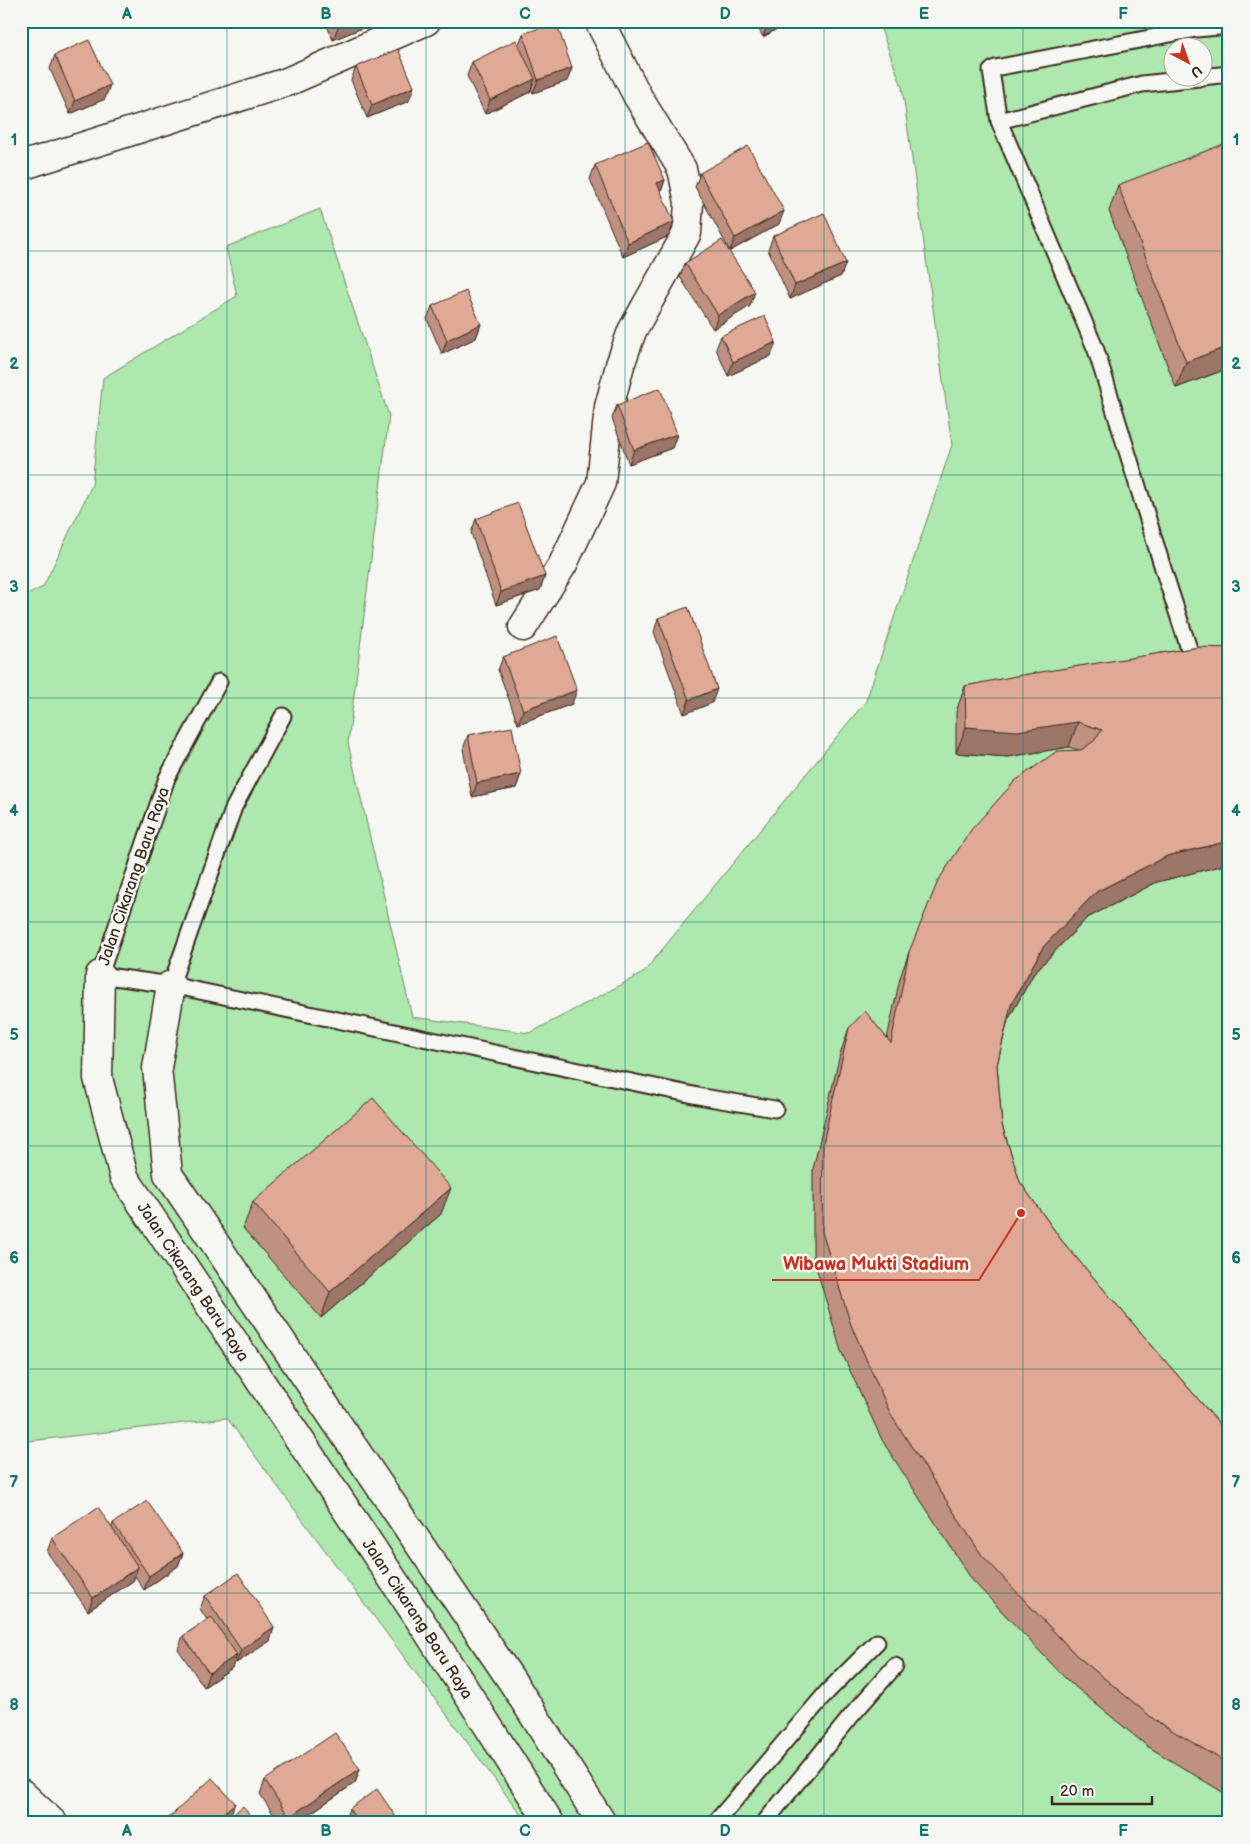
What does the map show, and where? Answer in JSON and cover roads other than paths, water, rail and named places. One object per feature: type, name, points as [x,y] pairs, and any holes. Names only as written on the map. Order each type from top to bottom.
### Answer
[{"type":"street","points":[[21,166],[287,82],[426,21]]},
{"type":"street","points":[[522,627],[563,564],[601,483],[609,407],[620,365],[632,331],[687,233],[689,202],[682,170],[638,98],[599,21]]},
{"type":"street","name":"Jalan Cikarang Baru Raya","points":[[100,974],[98,1078],[124,1177],[428,1632],[550,1823]]},
{"type":"street","points":[[171,985],[157,1068],[168,1174],[508,1676],[602,1823]]},
{"type":"street","points":[[21,1793],[53,1823]]},
{"type":"lane","points":[[1192,658],[1096,350],[999,121],[991,77],[992,71],[995,68],[1196,29],[1229,26]]},
{"type":"lane","points":[[1212,76],[1229,74]]},
{"type":"lane","points":[[999,121],[1142,84],[1162,82]]},
{"type":"lane","name":"Jalan Cikarang Baru Raya","points":[[100,974],[167,778],[219,682]]},
{"type":"lane","points":[[171,985],[234,807],[283,716]]},
{"type":"lane","points":[[100,974],[171,985],[703,1097],[775,1109]]},
{"type":"lane","points":[[715,1823],[828,1691],[877,1642]]},
{"type":"lane","points":[[764,1823],[852,1715],[895,1666]]},
{"type":"place","name":"Wibawa Mukti Stadium","points":[[1021,1213]]}]
